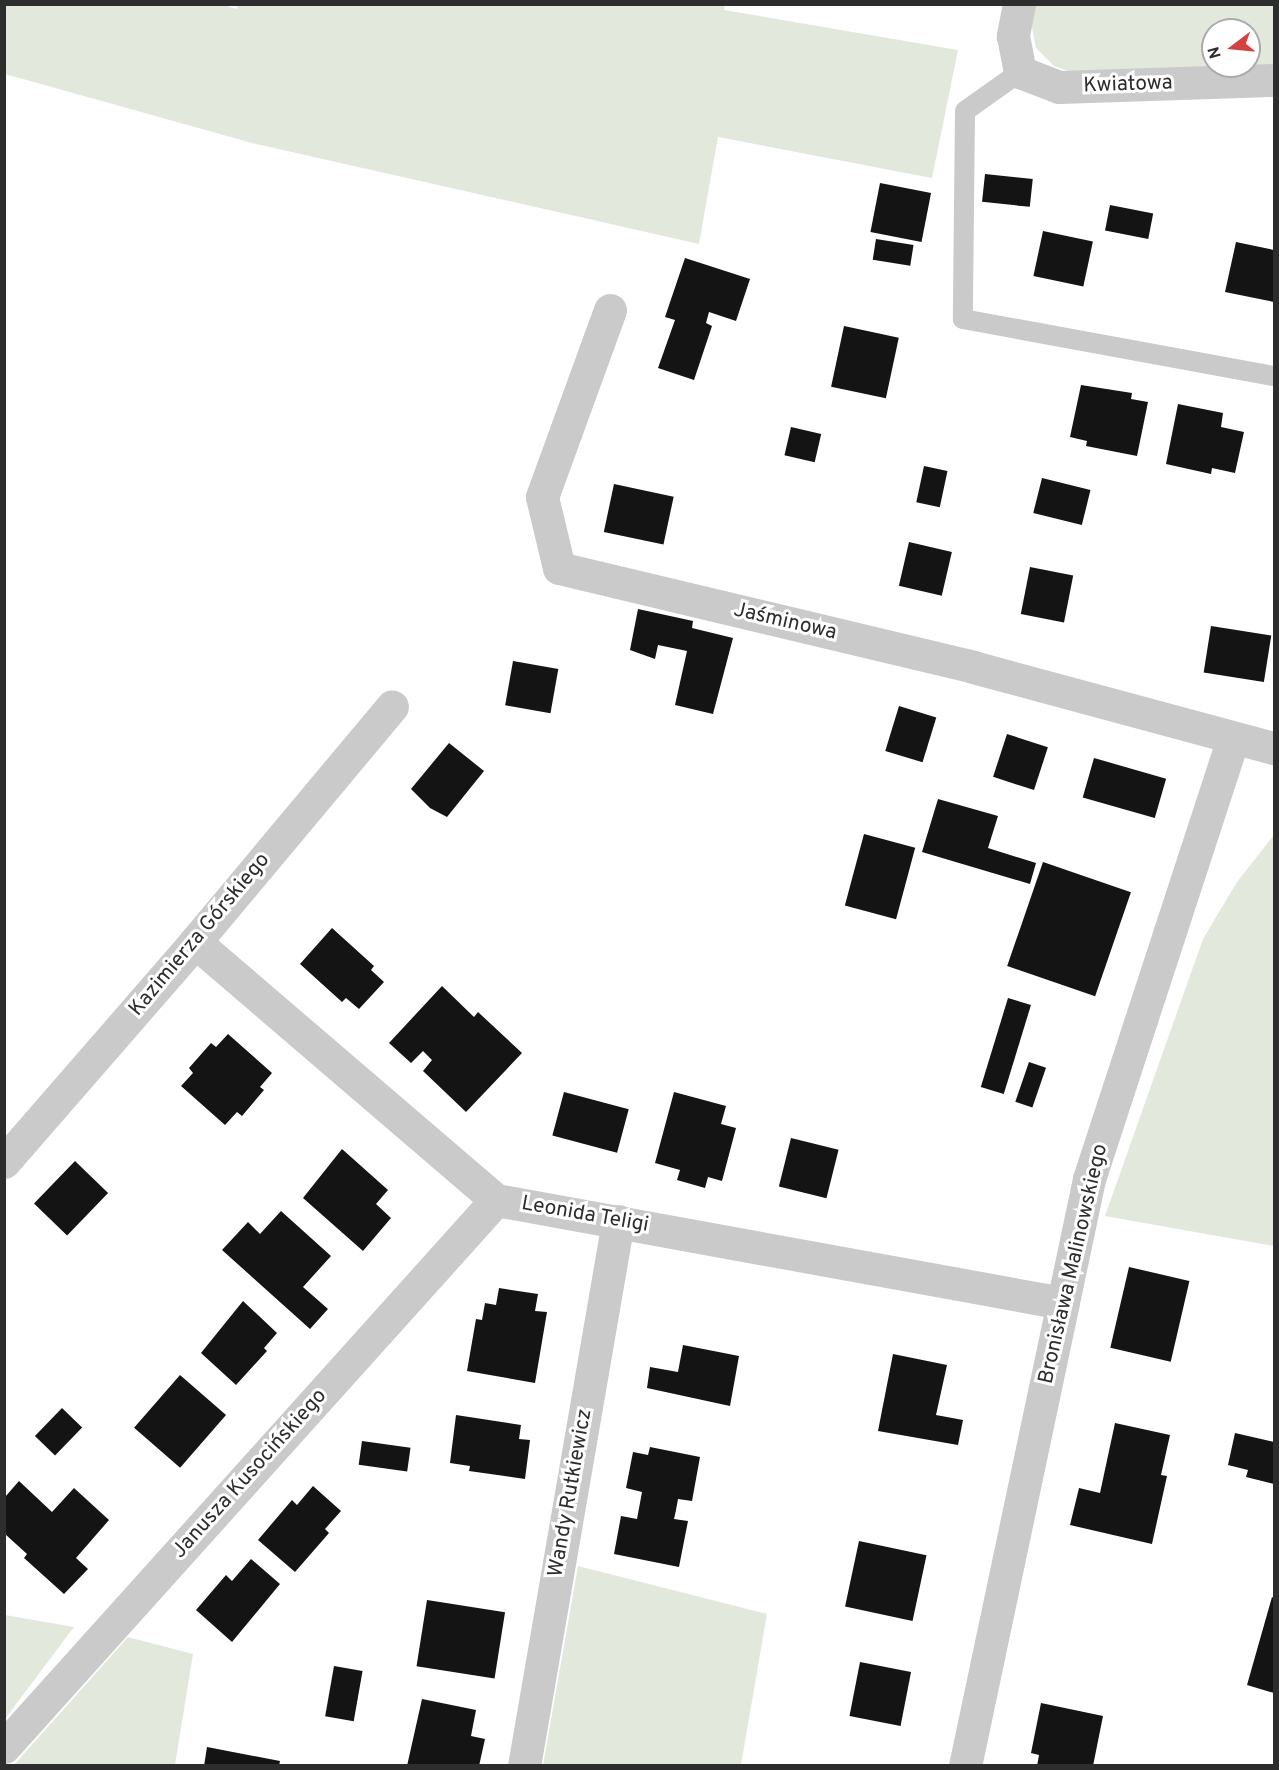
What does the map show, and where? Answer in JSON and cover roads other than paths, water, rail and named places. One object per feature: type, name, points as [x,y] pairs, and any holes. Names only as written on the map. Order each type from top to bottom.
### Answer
[{"type":"street","points":[[1019,4],[1013,36],[1020,72]]},
{"type":"street","name":"Kwiatowa","points":[[1020,72],[1059,87],[1275,80]]},
{"type":"street","name":"Jaśminowa","points":[[610,310],[542,497],[559,568],[973,668],[1233,739],[1275,748]]},
{"type":"street","name":"Kazimierza Górskiego","points":[[4,1162],[195,942],[392,706]]},
{"type":"street","name":"Bronisława Malinowskiego","points":[[965,1766],[1089,1179],[1233,739]]},
{"type":"street","name":"Leonida Teligi","points":[[195,942],[496,1200],[1063,1303]]},
{"type":"street","name":"Janusza Kusocińskiego","points":[[4,1747],[496,1200]]},
{"type":"street","name":"Wandy Rutkiewicz","points":[[525,1766],[618,1221]]},
{"type":"lane","points":[[1020,72],[965,111],[963,319],[1275,376]]}]
